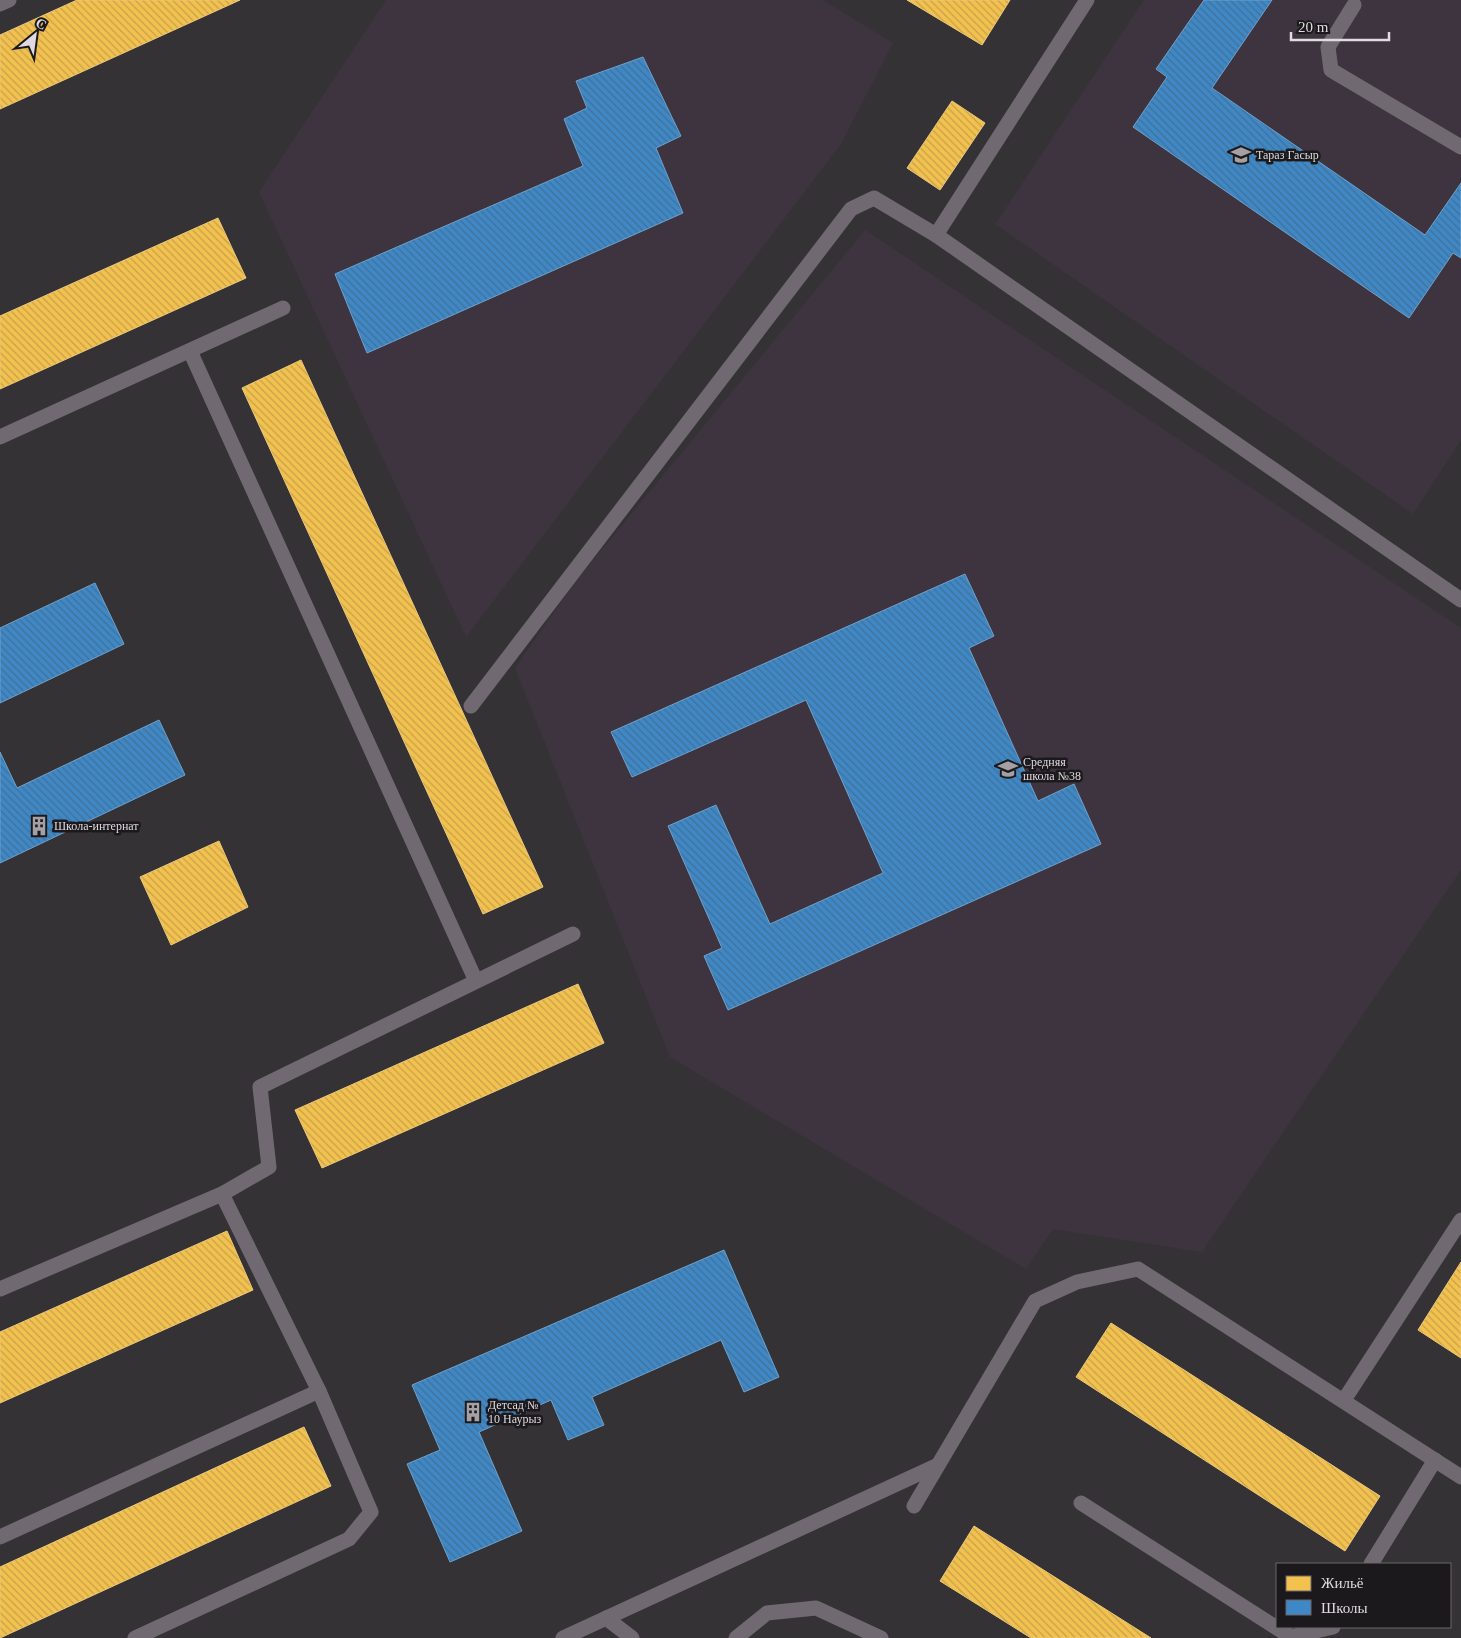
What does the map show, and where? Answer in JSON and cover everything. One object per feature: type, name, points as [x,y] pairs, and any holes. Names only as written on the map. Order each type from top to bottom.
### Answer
[{"type":"lane","points":[[0,4],[9,0]]},
{"type":"lane","points":[[936,235],[1084,1]]},
{"type":"lane","points":[[1354,5],[1328,47],[1332,70],[1461,146]]},
{"type":"lane","points":[[471,706],[851,209],[874,198],[936,235],[1461,600]]},
{"type":"lane","points":[[0,437],[283,308]]},
{"type":"lane","points":[[190,351],[476,981]]},
{"type":"lane","points":[[0,1289],[222,1194],[269,1167],[260,1087],[573,934]]},
{"type":"lane","points":[[135,1638],[349,1538],[371,1512],[319,1391],[222,1194]]},
{"type":"lane","points":[[1344,1400],[1461,1220]]},
{"type":"lane","points":[[914,1506],[1034,1301],[1077,1282],[1138,1269],[1461,1477]]},
{"type":"lane","points":[[0,1537],[319,1391]]},
{"type":"lane","points":[[1372,1563],[1435,1460]]},
{"type":"lane","points":[[563,1638],[938,1465]]},
{"type":"lane","points":[[1081,1503],[1276,1627]]},
{"type":"lane","points":[[736,1638],[767,1613],[816,1608],[881,1638]]},
{"type":"lane","points":[[606,1618],[632,1638]]},
{"type":"lane","points":[[1277,1628],[1291,1637],[1329,1628]]},
{"type":"shaded area","points":[[386,0],[823,0],[893,43],[841,144],[466,637],[259,192]]},
{"type":"shaded area","points":[[1144,0],[1461,0],[1461,440],[1413,514],[985,217],[996,223]]},
{"type":"shaded area","name":"Средняя школа №38","points":[[865,230],[1461,628],[1461,870],[1202,1252],[1053,1229],[1026,1269],[670,1057],[515,668],[572,586]]},
{"type":"building: Жильё","points":[[77,0],[240,0],[0,109],[0,35]]},
{"type":"building: Жильё","points":[[907,0],[1010,0],[982,45]]},
{"type":"building: Жильё","points":[[952,101],[985,123],[940,190],[907,168]]},
{"type":"building: Жильё","points":[[218,218],[246,278],[0,389],[0,316]]},
{"type":"building: Жильё","points":[[301,360],[543,887],[483,914],[242,388]]},
{"type":"building: Жильё","points":[[219,841],[248,907],[171,945],[140,877]]},
{"type":"building: Жильё","points":[[578,984],[604,1043],[322,1168],[295,1110]]},
{"type":"building: Жильё","points":[[227,1231],[253,1290],[0,1403],[0,1332]]},
{"type":"building: Жильё","points":[[1461,1262],[1461,1358],[1418,1330]]},
{"type":"building: Жильё","points":[[1111,1323],[1380,1496],[1345,1551],[1076,1377]]},
{"type":"building: Жильё","points":[[304,1427],[331,1486],[0,1638],[0,1567]]},
{"type":"building: Жильё","points":[[974,1526],[1151,1638],[1031,1638],[940,1581]]},
{"type":"building: Школы","name":"Тараз Гасыр","points":[[1204,0],[1272,0],[1212,88],[1425,235],[1461,183],[1461,258],[1453,253],[1409,318],[1133,127],[1167,77],[1156,69]]},
{"type":"building: Школы","points":[[643,57],[681,136],[656,148],[683,213],[367,353],[335,274],[583,166],[564,119],[587,108],[576,81]]},
{"type":"building: Школы","name":"Средняя школа №38","points":[[965,574],[994,636],[969,648],[1038,801],[1074,784],[1101,844],[728,1010],[704,956],[722,948],[668,826],[716,805],[770,924],[883,873],[806,700],[632,777],[611,732]]},
{"type":"building: Школы","points":[[95,583],[124,644],[0,703],[0,628]]},
{"type":"building: Школы","name":"Школа-интернат","points":[[159,720],[185,775],[0,863],[0,752],[17,788]]},
{"type":"building: Школы","name":"Детсад № 10 Наурыз","points":[[724,1250],[779,1377],[744,1392],[721,1340],[592,1397],[604,1425],[568,1440],[551,1400],[479,1432],[522,1531],[450,1562],[407,1464],[440,1450],[412,1385]]},
{"type":"place","name":"Тараз Гасыр","points":[[1241,155]]},
{"type":"place","name":"Средняя школа №38","points":[[1008,769]]},
{"type":"place","name":"Школа-интернат","points":[[39,826]]},
{"type":"place","name":"Детсад № 10 Наурыз","points":[[473,1412]]}]
